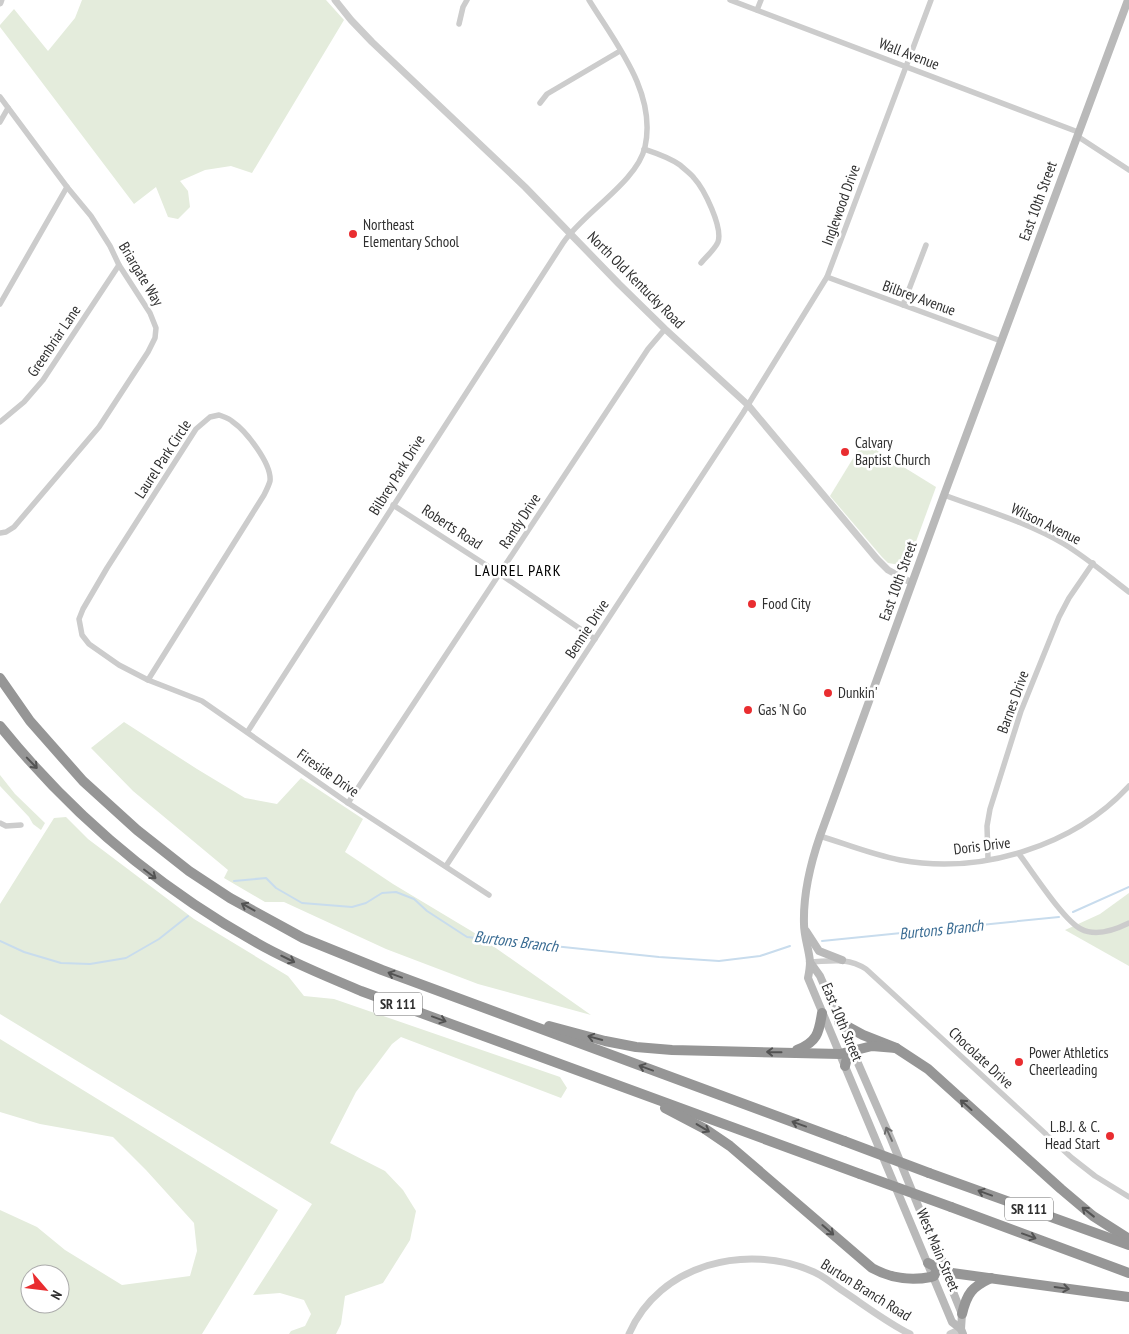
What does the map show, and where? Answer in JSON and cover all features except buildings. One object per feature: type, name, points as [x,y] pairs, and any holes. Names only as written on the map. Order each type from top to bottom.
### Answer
[{"type":"highway","name":"SR 111","points":[[0,678],[30,722],[83,781],[137,830],[189,871],[230,898],[303,938],[382,970],[929,1173],[1129,1245]]},
{"type":"highway","name":"SR 111","points":[[0,726],[22,753],[82,816],[150,874],[212,917],[274,952],[361,991],[1129,1273]]},
{"type":"highway","points":[[494,1011],[605,1041],[636,1047],[672,1050],[840,1054],[872,1046],[896,1048]]},
{"type":"highway","points":[[792,1052],[812,1043],[819,1031],[822,1013]]},
{"type":"highway","points":[[839,1022],[863,1035],[896,1048],[928,1070],[1047,1177],[1087,1210],[1129,1238]]},
{"type":"highway","points":[[845,1066],[852,1050]]},
{"type":"highway","points":[[563,1064],[644,1098],[705,1129],[756,1167],[872,1268],[882,1273],[896,1277],[921,1278],[937,1268],[991,1278],[1129,1297]]},
{"type":"highway","points":[[962,1314],[965,1301],[971,1291],[977,1285],[991,1278]]},
{"type":"main road","name":"East 10th Street","points":[[891,1174],[808,978],[810,962],[805,941],[805,892],[811,863],[820,836],[1077,134],[1128,0]]},
{"type":"main road","points":[[804,923],[806,933],[820,950],[842,960]]},
{"type":"main road","name":"East 10th Street","points":[[810,962],[820,976],[891,1139],[937,1268],[962,1314],[962,1331]]},
{"type":"main road","name":"West Main Street","points":[[891,1174],[937,1268],[952,1322],[962,1331]]},
{"type":"street","name":"North Old Kentucky Road","points":[[336,0],[351,20],[372,42],[525,187],[665,328],[748,405],[877,559],[888,570],[912,583]]},
{"type":"street","points":[[459,24],[463,7],[467,0]]},
{"type":"street","points":[[589,0],[631,70],[641,91],[648,127],[644,149],[663,155],[678,164],[694,178],[714,216],[720,234],[717,243],[701,263]]},
{"type":"street","name":"Wall Avenue","points":[[730,0],[906,66],[1077,134],[1129,170]]},
{"type":"street","points":[[757,10],[761,0]]},
{"type":"street","name":"Inglewood Drive","points":[[748,405],[828,278],[931,0]]},
{"type":"street","points":[[540,103],[547,94],[620,51]]},
{"type":"street","name":"Briargate Way","points":[[0,97],[91,216],[110,246],[119,265],[150,313],[156,328],[155,338],[148,352],[99,428],[14,527],[0,533]]},
{"type":"street","points":[[0,122],[8,108]]},
{"type":"street","name":"Bilbrey Park Drive","points":[[248,731],[448,418],[570,233],[623,182],[638,162],[644,149]]},
{"type":"street","points":[[0,304],[67,187]]},
{"type":"street","points":[[903,305],[926,245]]},
{"type":"street","name":"Greenbriar Lane","points":[[0,422],[24,402],[43,380],[119,265]]},
{"type":"street","name":"Bilbrey Avenue","points":[[828,278],[1002,342]]},
{"type":"street","name":"Randy Drive","points":[[348,803],[648,349],[665,328]]},
{"type":"street","name":"Bennie Drive","points":[[446,866],[748,405]]},
{"type":"street","name":"Laurel Park Circle","points":[[210,417],[228,418],[251,439],[269,468],[270,481],[264,496],[148,680],[119,665],[90,644],[82,635],[80,619],[83,609],[196,429],[210,417]]},
{"type":"street","name":"Wilson Avenue","points":[[944,495],[1015,521],[1063,544],[1129,592]]},
{"type":"street","name":"Roberts Road","points":[[393,505],[595,638]]},
{"type":"street","name":"Barnes Drive","points":[[988,859],[987,826],[990,809],[1021,711],[1069,598],[1093,564]]},
{"type":"street","name":"Fireside Drive","points":[[148,680],[202,700],[348,803],[489,895]]},
{"type":"street","name":"Doris Drive","points":[[820,836],[900,860],[939,863],[988,859],[1019,854],[1083,825],[1104,810],[1129,786]]},
{"type":"street","points":[[0,823],[6,826],[21,825]]},
{"type":"street","points":[[1019,854],[1061,911],[1081,929],[1093,933],[1106,932],[1129,923]]},
{"type":"street","name":"Chocolate Drive","points":[[810,962],[842,960],[855,962],[866,970],[1072,1158],[1095,1176],[1129,1196]]},
{"type":"street","name":"Burton Branch Road","points":[[629,1334],[636,1319],[653,1298],[679,1276],[710,1264],[748,1258],[784,1263],[815,1272],[910,1334]]},
{"type":"street","points":[[950,1334],[962,1331]]},
{"type":"green space","points":[[82,0],[326,0],[344,20],[252,173],[231,166],[205,170],[180,181],[188,191],[190,207],[178,219],[168,217],[156,187],[134,204],[0,27],[14,9],[48,51],[75,18]]},
{"type":"green space","points":[[863,442],[936,487],[910,558],[900,565],[888,563],[830,496]]},
{"type":"green space","points":[[124,722],[245,798],[277,804],[301,778],[363,819],[345,852],[393,884],[473,932],[591,1015],[478,984],[386,949],[284,902],[265,902],[224,878],[228,870],[133,791],[91,748]]},
{"type":"green space","points":[[0,775],[15,794],[45,823],[41,830],[33,824],[29,817],[0,786]]},
{"type":"green space","points":[[66,817],[88,839],[194,919],[288,976],[304,996],[334,999],[560,1077],[567,1088],[561,1098],[401,1037],[392,1044],[356,1092],[330,1143],[385,1171],[403,1190],[416,1211],[410,1240],[383,1283],[345,1296],[341,1324],[336,1334],[289,1334],[291,1331],[305,1326],[311,1314],[304,1300],[280,1293],[253,1295],[312,1204],[0,1014],[0,904],[54,818]]},
{"type":"green space","points":[[1129,893],[1129,966],[1065,930],[1100,914]]},
{"type":"green space","points":[[0,1039],[278,1210],[202,1334],[0,1334],[0,1210],[37,1227],[65,1250],[122,1285],[190,1276],[197,1251],[194,1223],[113,1137],[40,1124],[0,1112]]},
{"type":"waterway","name":"Burtons Branch","points":[[234,881],[266,878],[276,888],[302,903],[352,907],[366,903],[382,893],[396,892],[414,899],[427,911],[467,937],[659,957],[719,961],[760,956],[790,946]]},
{"type":"waterway","name":"Burtons Branch","points":[[1073,912],[1129,887]]},
{"type":"waterway","name":"Burtons Branch","points":[[0,941],[24,952],[61,963],[90,964],[126,958],[159,939],[188,916]]},
{"type":"waterway","name":"Burtons Branch","points":[[822,941],[1059,917]]},
{"type":"place","name":"Northeast Elementary School","points":[[353,234]]},
{"type":"place","name":"Calvary Baptist Church","points":[[845,452]]},
{"type":"place","name":"Food City","points":[[752,604]]},
{"type":"place","name":"Dunkin'","points":[[828,693]]},
{"type":"place","name":"Gas 'N Go","points":[[748,710]]},
{"type":"place","name":"Power Athletics Cheerleading","points":[[1019,1062]]},
{"type":"place","name":"L.B.J. & C. Head Start","points":[[1110,1136]]},
{"type":"district","name":"LAUREL PARK","points":[[518,570]]}]
